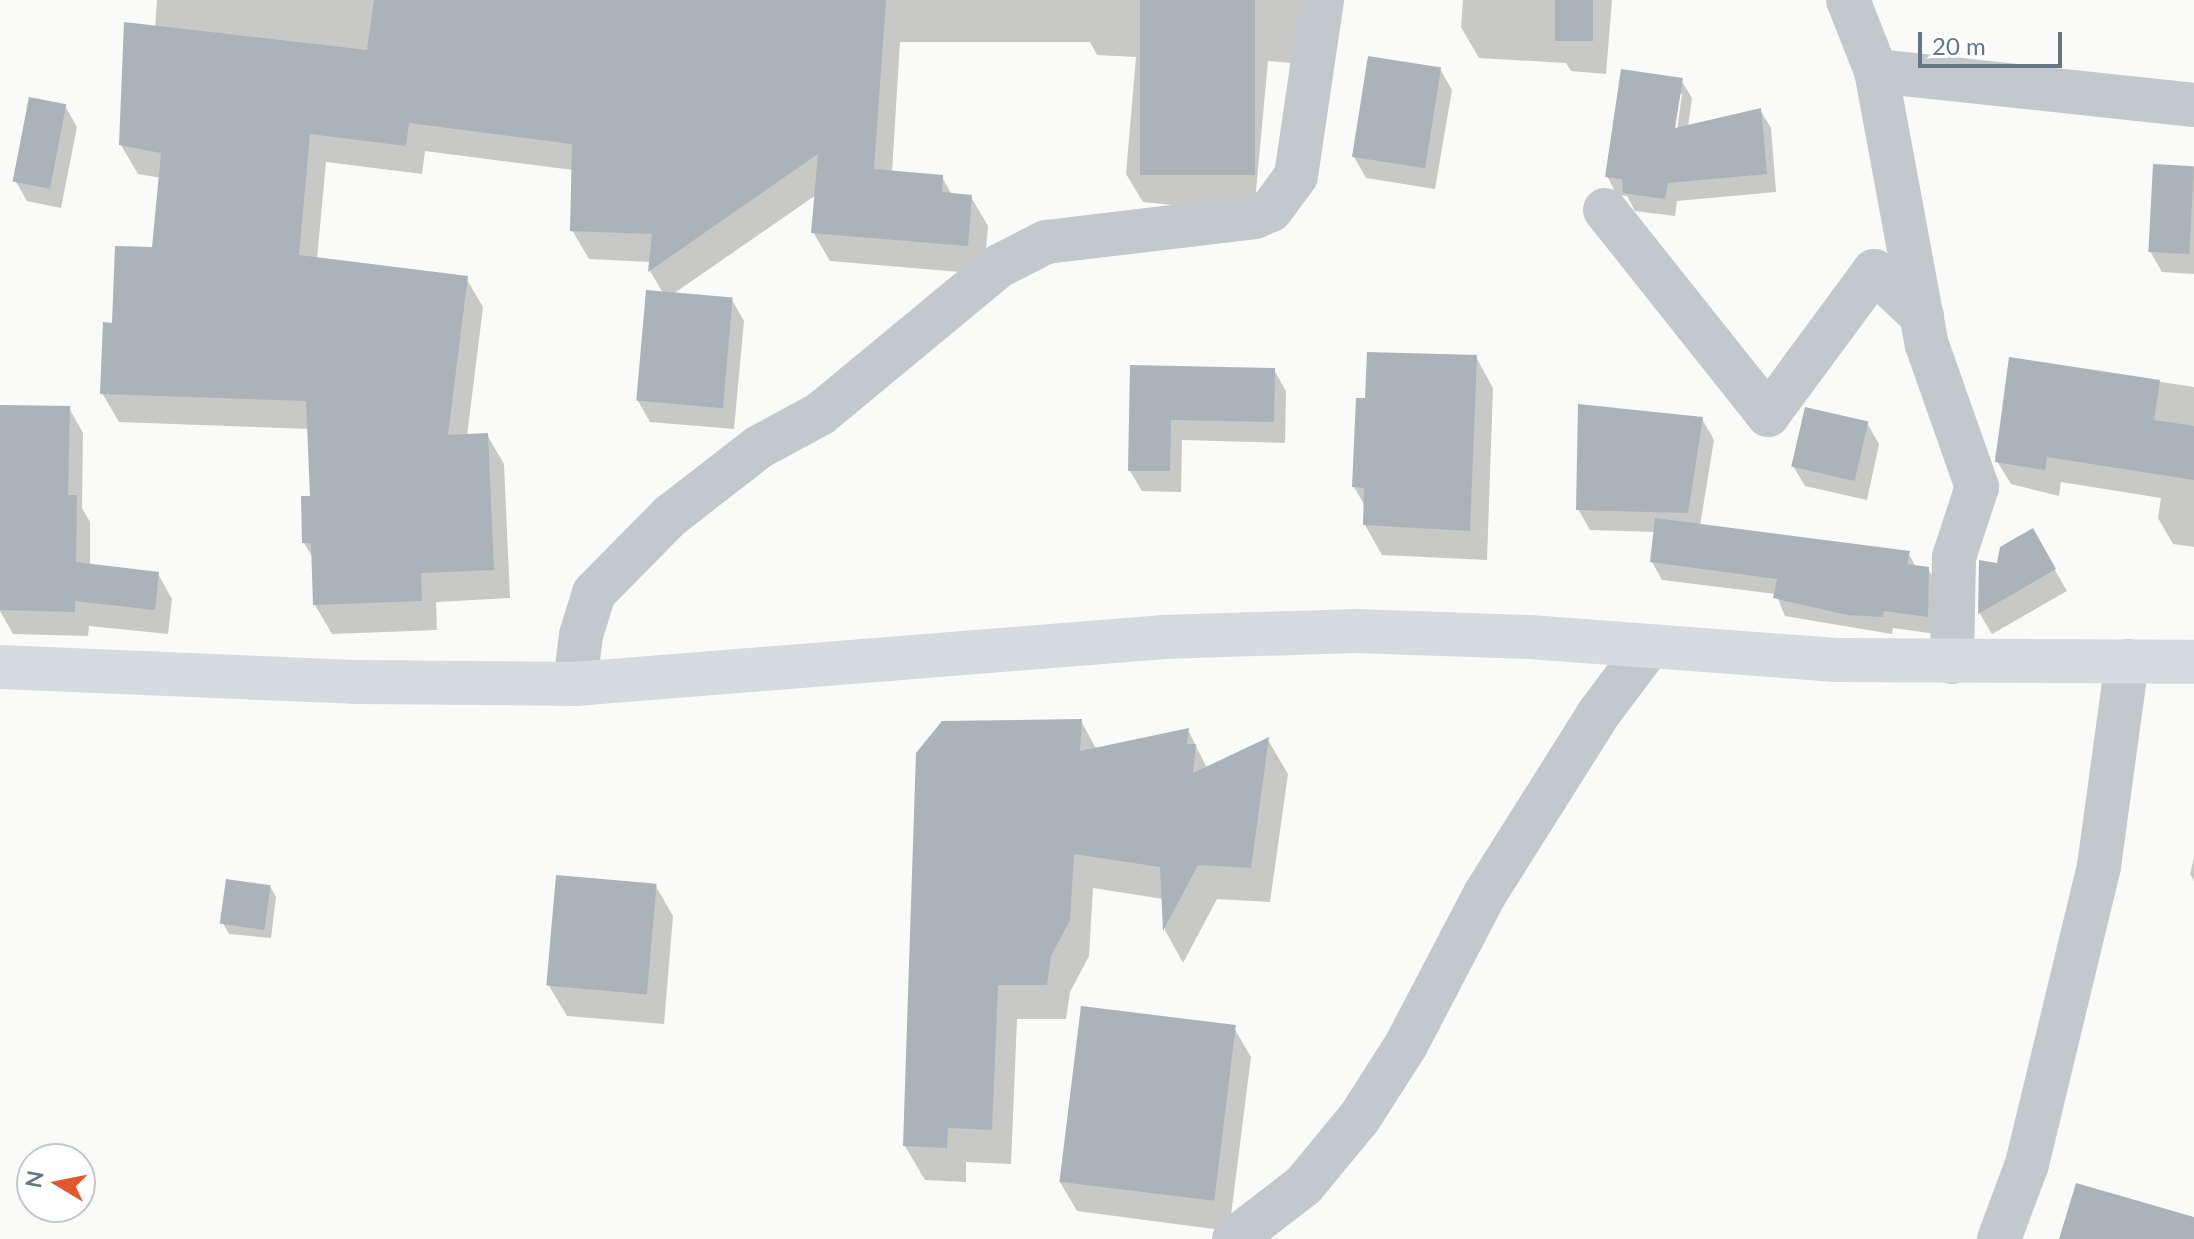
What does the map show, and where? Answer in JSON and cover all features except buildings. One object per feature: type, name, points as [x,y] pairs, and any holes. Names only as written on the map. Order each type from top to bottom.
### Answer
[{"type":"street","points":[[575,684],[581,635],[594,593],[670,516],[759,447],[820,414],[999,266],[1046,242],[1255,217],[1271,210],[1296,176],[1322,0]]},
{"type":"street","points":[[1848,0],[1876,71],[1922,316],[1977,487],[1954,557],[1952,662]]},
{"type":"street","points":[[1876,71],[2194,105]]},
{"type":"street","points":[[1605,210],[1768,415],[1874,271],[1922,316]]},
{"type":"street","points":[[0,667],[355,682],[575,684],[1180,636],[1356,631],[1530,637],[1647,649],[1952,662],[2194,662]]},
{"type":"street","points":[[1234,1239],[1304,1185],[1360,1117],[1406,1045],[1485,894],[1599,713],[1647,649]]},
{"type":"street","points":[[1999,1239],[2027,1164],[2099,866],[2127,661]]}]
